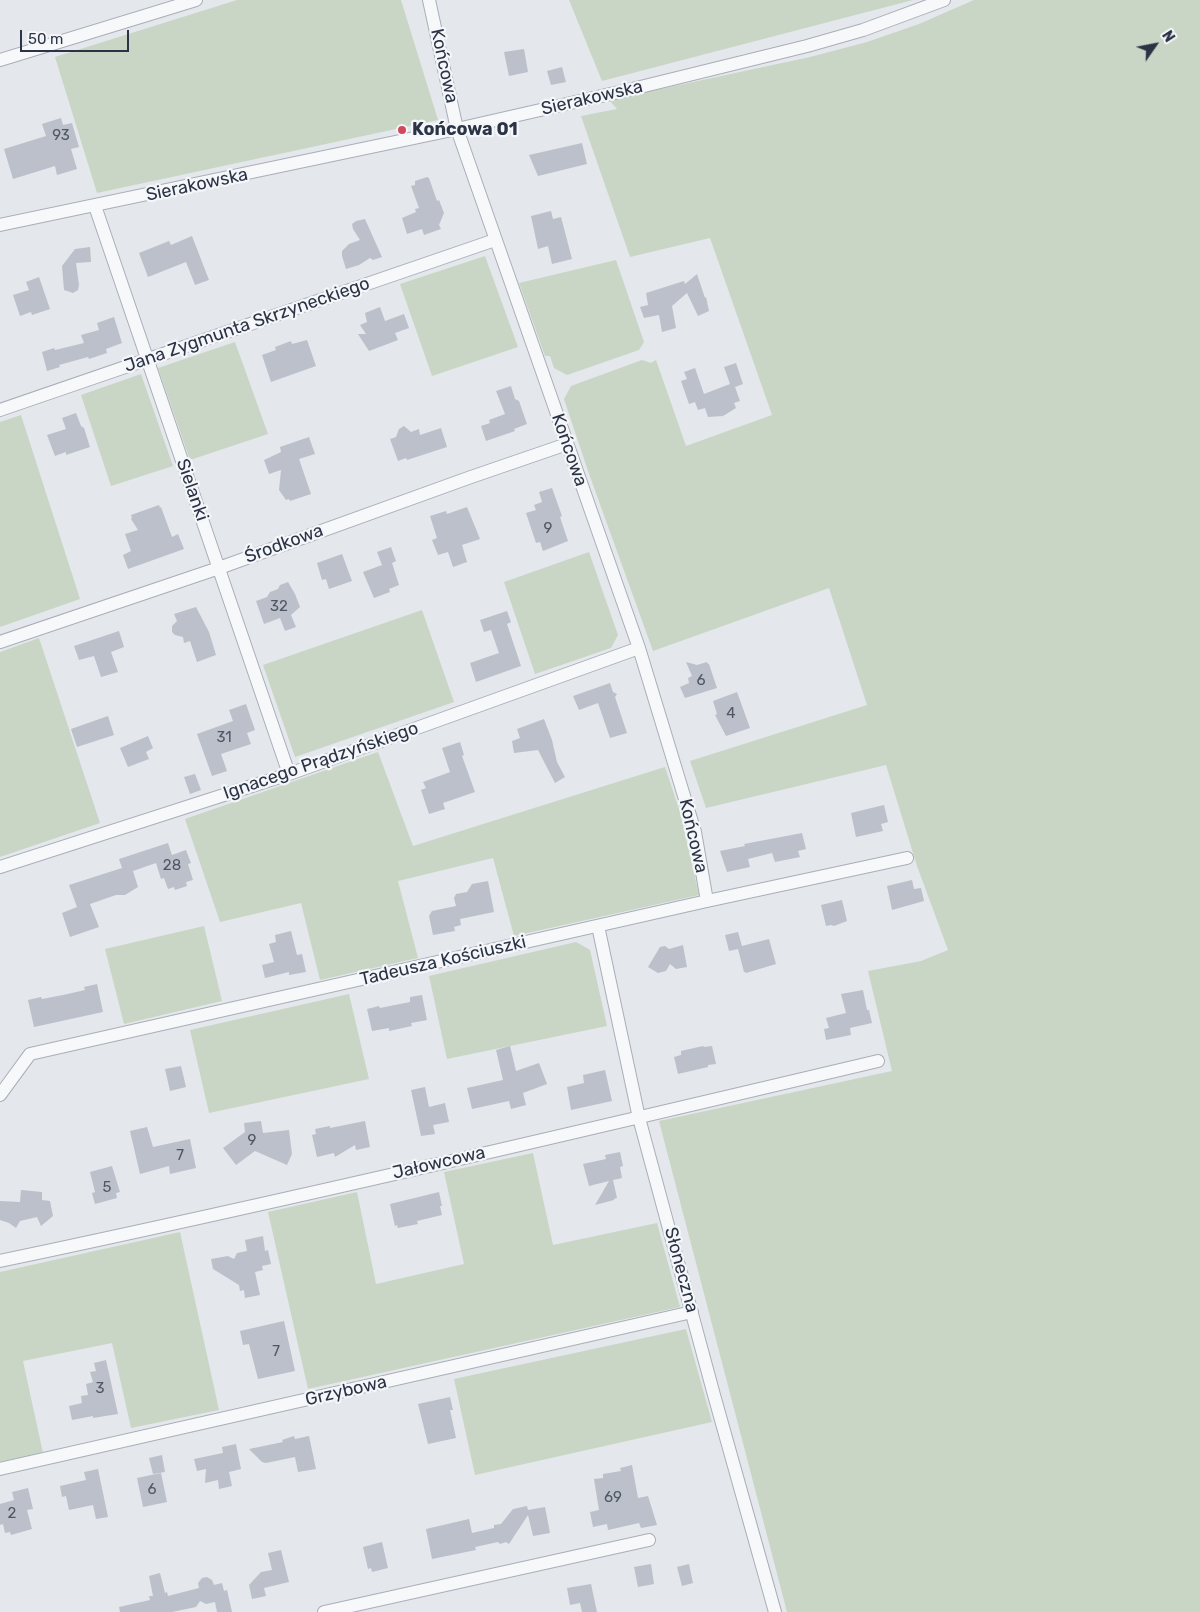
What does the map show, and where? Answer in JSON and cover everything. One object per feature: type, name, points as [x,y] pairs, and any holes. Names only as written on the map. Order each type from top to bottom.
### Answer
[{"type":"street","points":[[0,60],[196,0]]},
{"type":"street","name":"Końcowa","points":[[430,0],[457,130],[639,648],[695,832],[707,901]]},
{"type":"street","name":"Sierakowska","points":[[0,225],[457,130],[807,46],[863,30],[944,0]]},
{"type":"street","name":"Sielanki","points":[[95,206],[290,774]]},
{"type":"street","name":"Jana Zygmunta Skrzyneckiego","points":[[0,410],[495,240]]},
{"type":"street","name":"Środkowa","points":[[0,642],[219,568],[567,444]]},
{"type":"street","name":"Ignacego Prądzyńskiego","points":[[0,867],[290,774],[639,648]]},
{"type":"street","name":"Tadeusza Kościuszki","points":[[0,1095],[30,1054],[707,901],[907,858]]},
{"type":"street","name":"Słoneczna","points":[[598,926],[639,1118],[775,1612]]},
{"type":"street","name":"Jałowcowa","points":[[0,1261],[176,1224],[878,1061]]},
{"type":"street","name":"Grzybowa","points":[[0,1469],[692,1312]]},
{"type":"street","points":[[324,1612],[649,1540]]},
{"type":"green space","points":[[237,0],[401,0],[438,120],[97,193],[55,57]]},
{"type":"green space","points":[[569,0],[913,0],[602,81]]},
{"type":"green space","points":[[974,0],[1200,0],[1200,1612],[787,1612],[659,1121],[892,1071],[868,971],[921,961],[948,950],[917,866],[886,765],[706,808],[690,761],[867,705],[829,588],[653,651],[564,399],[571,386],[642,360],[651,363],[656,360],[686,446],[772,415],[710,238],[630,257],[581,116],[617,109],[609,100],[810,57],[867,42],[919,24]]},
{"type":"green space","points":[[485,256],[518,347],[432,376],[400,284]]},
{"type":"green space","points":[[616,260],[644,342],[639,350],[567,375],[554,368],[550,356],[545,356],[519,283]]},
{"type":"green space","points":[[235,342],[268,434],[190,460],[158,368]]},
{"type":"green space","points":[[141,374],[173,466],[111,486],[81,395]]},
{"type":"green space","points":[[21,415],[80,599],[0,627],[0,422]]},
{"type":"green space","points":[[589,552],[618,635],[611,648],[535,674],[504,582]]},
{"type":"green space","points":[[422,610],[454,702],[295,757],[263,665]]},
{"type":"green space","points":[[39,638],[100,823],[0,857],[0,652]]},
{"type":"green space","points":[[378,752],[413,846],[665,767],[680,812],[699,895],[514,936],[493,858],[398,881],[418,958],[320,980],[301,903],[220,922],[185,819]]},
{"type":"green space","points":[[204,926],[222,1001],[124,1024],[105,949]]},
{"type":"green space","points":[[576,942],[590,950],[607,1026],[447,1059],[429,976]]},
{"type":"green space","points":[[349,994],[369,1079],[209,1113],[190,1030]]},
{"type":"green space","points":[[533,1153],[553,1245],[657,1223],[680,1307],[308,1389],[268,1212],[357,1192],[376,1284],[464,1264],[444,1172]]},
{"type":"green space","points":[[180,1232],[219,1410],[131,1428],[112,1343],[23,1361],[43,1453],[0,1462],[0,1272]]},
{"type":"green space","points":[[686,1329],[712,1422],[475,1475],[454,1379]]},
{"type":"building","points":[[524,49],[528,72],[509,76],[504,52]]},
{"type":"building","points":[[562,67],[566,82],[551,85],[547,71]]},
{"type":"building","points":[[61,118],[63,125],[72,123],[79,147],[71,149],[77,169],[57,175],[55,166],[13,179],[4,149],[46,136],[42,124]]},
{"type":"building","points":[[582,143],[587,164],[538,176],[529,155]]},
{"type":"building","points":[[427,177],[444,213],[439,225],[441,229],[424,235],[422,229],[407,234],[402,218],[416,212],[415,209],[419,208],[411,186],[415,185],[415,181]]},
{"type":"building","points":[[551,211],[553,219],[561,217],[572,259],[552,264],[548,246],[538,249],[531,216]]},
{"type":"building","points":[[365,219],[382,257],[373,260],[370,258],[359,265],[346,269],[342,251],[349,244],[360,240],[352,224]]},
{"type":"building","points":[[192,236],[209,280],[195,285],[186,262],[148,277],[139,253],[169,241],[171,245]]},
{"type":"building","points":[[90,247],[91,262],[76,263],[78,290],[73,293],[64,290],[62,266],[75,249]]},
{"type":"building","points":[[697,274],[709,311],[698,316],[687,293],[672,306],[676,328],[662,332],[659,315],[644,318],[640,307],[648,305],[646,293],[684,281],[685,284]]},
{"type":"building","points":[[39,277],[50,309],[32,315],[31,312],[20,316],[13,295],[29,290],[26,282]]},
{"type":"building","points":[[380,307],[385,321],[404,314],[409,328],[395,333],[398,340],[369,351],[358,334],[366,334],[360,325],[367,322],[365,313]]},
{"type":"building","points":[[114,317],[122,343],[106,349],[107,353],[59,365],[60,367],[47,371],[42,352],[84,343],[81,335],[99,330],[97,323]]},
{"type":"building","points":[[307,340],[316,366],[271,382],[262,355],[276,350],[275,347],[291,341],[292,344]]},
{"type":"building","points":[[736,363],[743,384],[735,387],[740,401],[734,403],[736,408],[723,416],[708,417],[705,408],[698,410],[695,402],[689,404],[681,381],[687,379],[684,372],[695,368],[704,394],[730,384],[724,367]]},
{"type":"building","points":[[511,386],[515,399],[519,401],[527,424],[514,429],[515,431],[486,441],[481,426],[490,423],[489,420],[505,414],[496,391]]},
{"type":"building","points":[[76,413],[81,426],[84,428],[90,447],[66,455],[66,452],[55,456],[47,435],[66,429],[62,418]]},
{"type":"building","points":[[404,426],[411,432],[419,429],[420,435],[441,428],[447,447],[407,460],[406,458],[398,461],[390,439],[396,437],[399,429]]},
{"type":"building","points":[[309,437],[315,454],[299,459],[311,494],[290,501],[289,499],[286,500],[279,490],[281,470],[269,474],[264,460],[281,452],[280,447]]},
{"type":"building","points":[[552,488],[568,541],[543,551],[540,542],[536,543],[526,513],[536,510],[534,505],[542,502],[539,492]]},
{"type":"building","points":[[159,505],[172,537],[178,534],[184,549],[128,569],[123,555],[131,551],[125,534],[138,530],[131,519],[131,515]]},
{"type":"building","points":[[467,507],[480,539],[462,545],[467,562],[453,567],[448,552],[438,555],[432,540],[437,538],[430,516],[446,511],[447,514]]},
{"type":"building","points":[[391,547],[396,561],[392,563],[399,585],[389,589],[390,592],[374,598],[363,572],[382,565],[377,552]]},
{"type":"building","points":[[342,554],[352,581],[329,589],[326,579],[322,580],[317,563]]},
{"type":"building","points":[[288,582],[300,607],[291,615],[296,627],[285,631],[280,618],[264,624],[256,601],[267,597],[270,592]]},
{"type":"building","points":[[196,607],[209,632],[216,655],[197,662],[190,641],[184,643],[183,637],[172,632],[172,626],[177,621],[174,614]]},
{"type":"building","points":[[507,611],[511,622],[507,624],[521,666],[476,682],[470,663],[499,653],[491,630],[484,632],[480,620]]},
{"type":"building","points":[[119,631],[124,647],[111,652],[118,672],[101,677],[94,656],[79,660],[74,646]]},
{"type":"building","points":[[686,662],[697,665],[707,662],[717,688],[685,698],[680,687],[689,683],[688,678],[692,676]]},
{"type":"building","points":[[610,683],[613,692],[617,694],[615,697],[627,733],[610,738],[598,703],[579,710],[573,696]]},
{"type":"building","points":[[737,692],[750,728],[726,736],[715,715],[717,714],[713,701]]},
{"type":"building","points":[[246,704],[255,730],[247,733],[251,744],[221,754],[227,771],[212,776],[197,734],[233,721],[229,710]]},
{"type":"building","points":[[108,716],[114,735],[77,747],[71,729]]},
{"type":"building","points":[[544,719],[552,740],[557,762],[565,777],[555,783],[538,750],[514,753],[512,741],[520,738],[517,729]]},
{"type":"building","points":[[148,736],[153,748],[146,752],[149,759],[128,767],[120,748]]},
{"type":"building","points":[[460,742],[464,755],[462,756],[475,792],[443,803],[445,809],[429,814],[421,790],[426,788],[423,782],[450,772],[442,748]]},
{"type":"building","points":[[195,774],[201,790],[190,794],[184,777]]},
{"type":"building","points":[[884,805],[888,822],[881,824],[883,831],[856,837],[851,813]]},
{"type":"building","points":[[802,833],[806,849],[798,851],[800,857],[775,862],[772,853],[748,859],[750,867],[727,872],[720,851],[745,846],[744,844]]},
{"type":"building","points":[[168,843],[172,855],[186,850],[191,863],[188,864],[193,880],[186,882],[187,886],[175,890],[174,887],[168,889],[164,878],[161,879],[156,863],[133,871],[138,887],[125,895],[116,895],[90,904],[99,927],[70,937],[62,913],[77,907],[69,885],[122,868],[119,859]]},
{"type":"building","points":[[912,880],[914,889],[921,888],[924,901],[892,910],[887,886]]},
{"type":"building","points":[[488,881],[494,912],[460,919],[461,925],[454,927],[455,931],[433,935],[429,916],[432,911],[456,906],[454,898],[456,894],[467,892],[472,884]]},
{"type":"building","points":[[842,900],[847,921],[834,926],[826,926],[821,905]]},
{"type":"building","points":[[291,931],[297,955],[302,954],[306,972],[289,975],[289,972],[265,978],[262,965],[274,962],[269,944],[276,942],[275,935]]},
{"type":"building","points":[[738,932],[742,946],[769,939],[776,964],[744,972],[738,949],[729,951],[725,935]]},
{"type":"building","points":[[683,945],[687,967],[676,969],[670,964],[666,971],[658,973],[648,967],[660,947],[665,946],[669,949]]},
{"type":"building","points":[[97,984],[103,1012],[34,1027],[28,1000],[85,990],[84,987]]},
{"type":"building","points":[[863,990],[872,1023],[850,1028],[851,1035],[826,1040],[824,1029],[829,1028],[826,1018],[846,1013],[841,994]]},
{"type":"building","points":[[422,995],[427,1020],[411,1023],[412,1026],[389,1031],[389,1028],[372,1031],[367,1009],[410,1002],[410,997]]},
{"type":"building","points":[[510,1046],[516,1071],[539,1063],[547,1084],[523,1093],[526,1105],[511,1109],[509,1101],[472,1109],[467,1088],[503,1080],[496,1050]]},
{"type":"building","points":[[712,1046],[716,1064],[678,1074],[674,1057],[681,1055],[681,1051]]},
{"type":"building","points":[[181,1066],[186,1087],[170,1091],[165,1069]]},
{"type":"building","points":[[605,1070],[612,1101],[571,1110],[567,1087],[584,1083],[583,1075]]},
{"type":"building","points":[[425,1087],[429,1107],[445,1103],[449,1122],[433,1125],[435,1134],[421,1136],[411,1090]]},
{"type":"building","points":[[261,1121],[263,1133],[289,1130],[292,1154],[287,1165],[255,1151],[236,1165],[223,1148],[245,1132],[244,1123]]},
{"type":"building","points":[[365,1121],[370,1147],[356,1150],[355,1145],[335,1157],[334,1153],[317,1157],[312,1135],[316,1134],[315,1129]]},
{"type":"building","points":[[147,1127],[153,1147],[190,1139],[196,1168],[170,1174],[169,1166],[140,1174],[130,1131]]},
{"type":"building","points":[[620,1152],[623,1166],[620,1167],[622,1178],[613,1180],[617,1198],[595,1205],[609,1181],[589,1186],[583,1164],[606,1159],[605,1155]]},
{"type":"building","points":[[112,1166],[120,1192],[116,1193],[117,1198],[95,1204],[92,1193],[95,1192],[90,1172]]},
{"type":"building","points":[[21,1190],[42,1192],[42,1200],[50,1201],[53,1216],[41,1226],[37,1217],[20,1221],[16,1228],[0,1220],[0,1201],[20,1202]]},
{"type":"building","points":[[439,1192],[442,1215],[417,1221],[418,1224],[398,1228],[397,1225],[395,1226],[390,1204]]},
{"type":"building","points":[[263,1236],[265,1251],[268,1250],[271,1264],[262,1266],[263,1270],[255,1272],[260,1295],[245,1298],[244,1290],[240,1291],[239,1285],[213,1269],[211,1259],[228,1256],[234,1259],[237,1253],[247,1251],[245,1240]]},
{"type":"building","points":[[284,1321],[295,1371],[258,1379],[249,1344],[243,1345],[240,1331]]},
{"type":"building","points":[[106,1360],[118,1414],[72,1420],[69,1406],[82,1403],[81,1396],[88,1395],[86,1384],[93,1382],[90,1372],[96,1371],[94,1363]]},
{"type":"building","points":[[450,1397],[453,1410],[450,1410],[456,1438],[428,1444],[418,1404]]},
{"type":"building","points":[[294,1436],[295,1439],[309,1436],[316,1469],[298,1472],[295,1457],[266,1463],[262,1462],[249,1449],[283,1442],[282,1440]]},
{"type":"building","points":[[236,1444],[241,1469],[229,1472],[232,1486],[219,1489],[218,1480],[205,1483],[206,1469],[197,1471],[194,1459],[223,1453],[222,1447]]},
{"type":"building","points":[[162,1455],[165,1472],[153,1474],[149,1458]]},
{"type":"building","points":[[632,1465],[638,1498],[648,1496],[657,1525],[641,1528],[639,1523],[608,1530],[607,1524],[593,1527],[590,1512],[599,1510],[594,1479],[603,1478],[603,1474],[621,1471],[620,1468]]},
{"type":"building","points":[[98,1469],[108,1517],[96,1519],[93,1505],[69,1510],[66,1496],[62,1497],[60,1486],[86,1480],[84,1472]]},
{"type":"building","points":[[161,1473],[167,1502],[143,1507],[137,1478]]},
{"type":"building","points":[[28,1488],[33,1509],[27,1510],[32,1529],[11,1535],[10,1532],[5,1533],[3,1524],[0,1525],[0,1504],[14,1500],[12,1492]]},
{"type":"building","points":[[527,1506],[528,1510],[545,1507],[550,1533],[533,1536],[528,1515],[509,1544],[506,1542],[500,1544],[498,1542],[475,1547],[476,1550],[432,1559],[426,1529],[469,1519],[472,1533],[494,1528],[494,1525],[501,1524],[513,1509]]},
{"type":"building","points":[[382,1542],[388,1568],[372,1572],[371,1568],[368,1569],[363,1547]]},
{"type":"building","points":[[281,1550],[289,1582],[264,1588],[266,1596],[252,1599],[249,1585],[261,1572],[272,1570],[268,1553]]},
{"type":"building","points":[[651,1564],[654,1584],[638,1587],[634,1567]]},
{"type":"building","points":[[689,1564],[693,1583],[682,1586],[677,1567]]},
{"type":"building","points":[[160,1573],[165,1593],[167,1592],[168,1596],[199,1588],[198,1583],[202,1578],[207,1577],[212,1580],[214,1585],[222,1583],[224,1591],[227,1590],[232,1612],[217,1612],[215,1602],[206,1604],[200,1601],[196,1607],[172,1612],[120,1612],[119,1607],[150,1600],[149,1596],[153,1596],[149,1576]]},
{"type":"building","points":[[591,1584],[597,1612],[582,1612],[580,1603],[570,1605],[567,1588]]},
{"type":"place","name":"Końcowa 01","points":[[402,130]]}]
